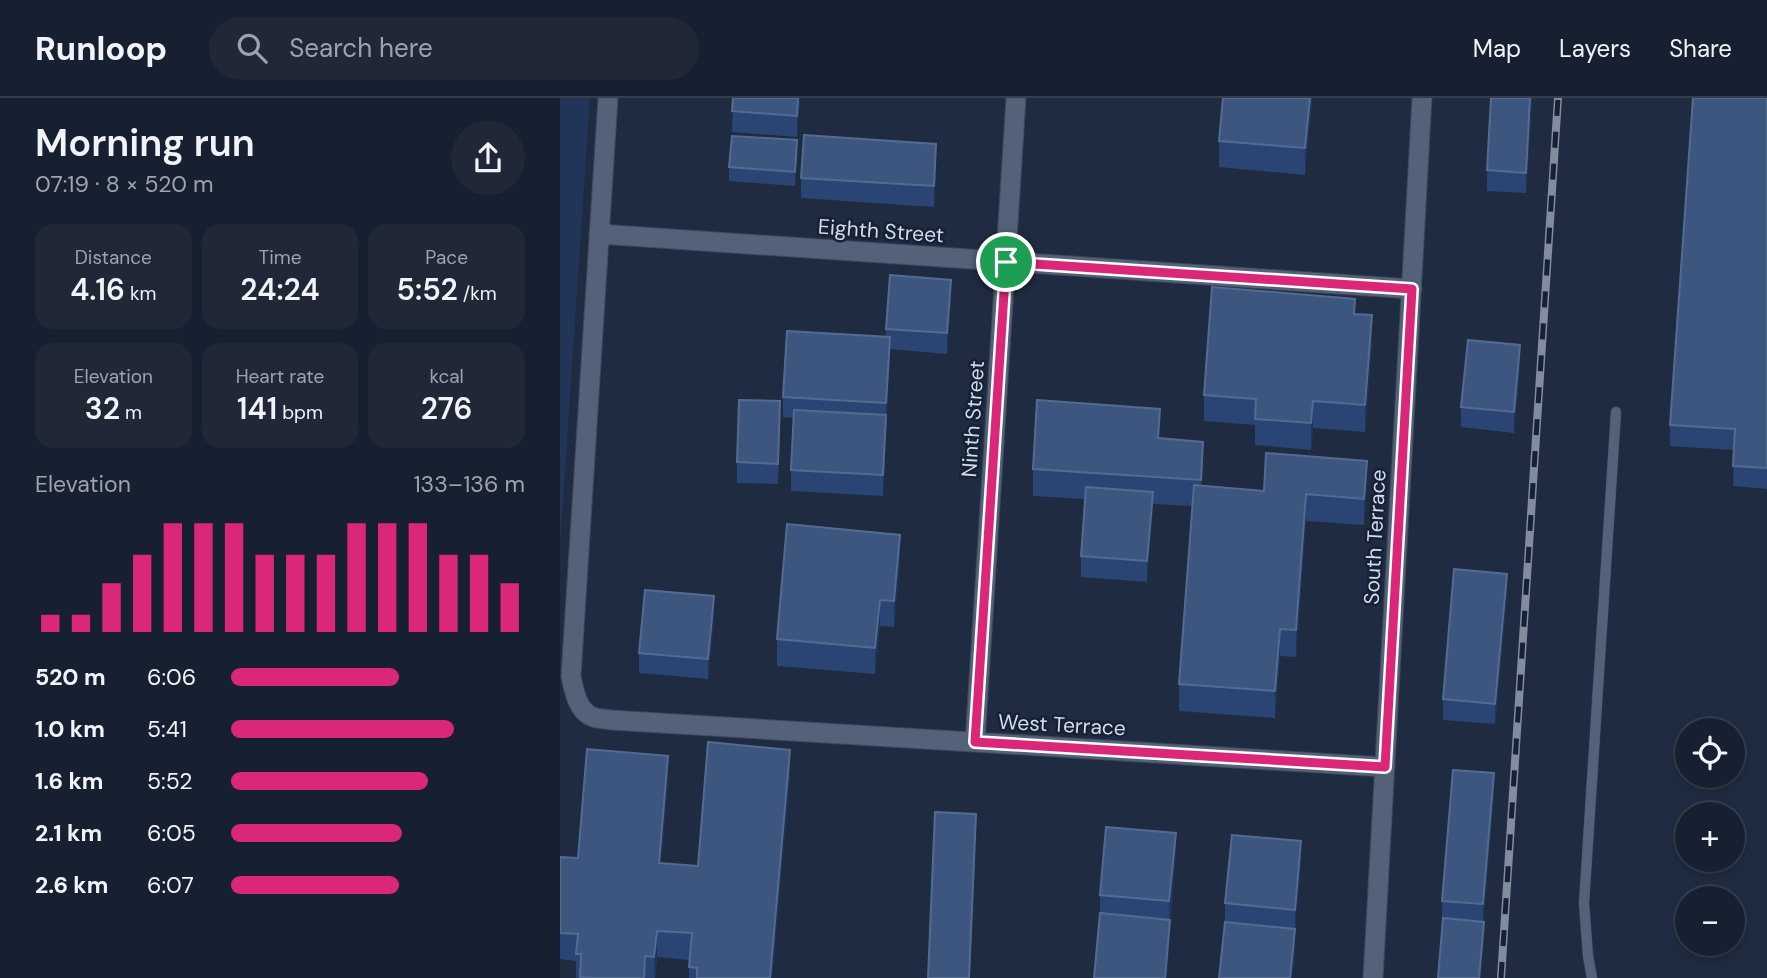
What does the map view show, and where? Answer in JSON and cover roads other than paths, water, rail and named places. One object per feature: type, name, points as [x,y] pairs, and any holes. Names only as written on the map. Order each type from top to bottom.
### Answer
[{"type":"street","points":[[599,234],[608,98]]},
{"type":"street","name":"Ninth Street","points":[[975,742],[1016,98]]},
{"type":"street","name":"South Terrace","points":[[1373,978],[1422,98]]},
{"type":"street","name":"Eighth Street","points":[[599,234],[1412,289]]},
{"type":"street","name":"West Terrace","points":[[599,234],[570,676],[581,707],[591,716],[611,720],[1385,767]]},
{"type":"lane","points":[[1592,978],[1584,902],[1616,412]]},
{"type":"railway","points":[[1501,978],[1558,98]]}]
